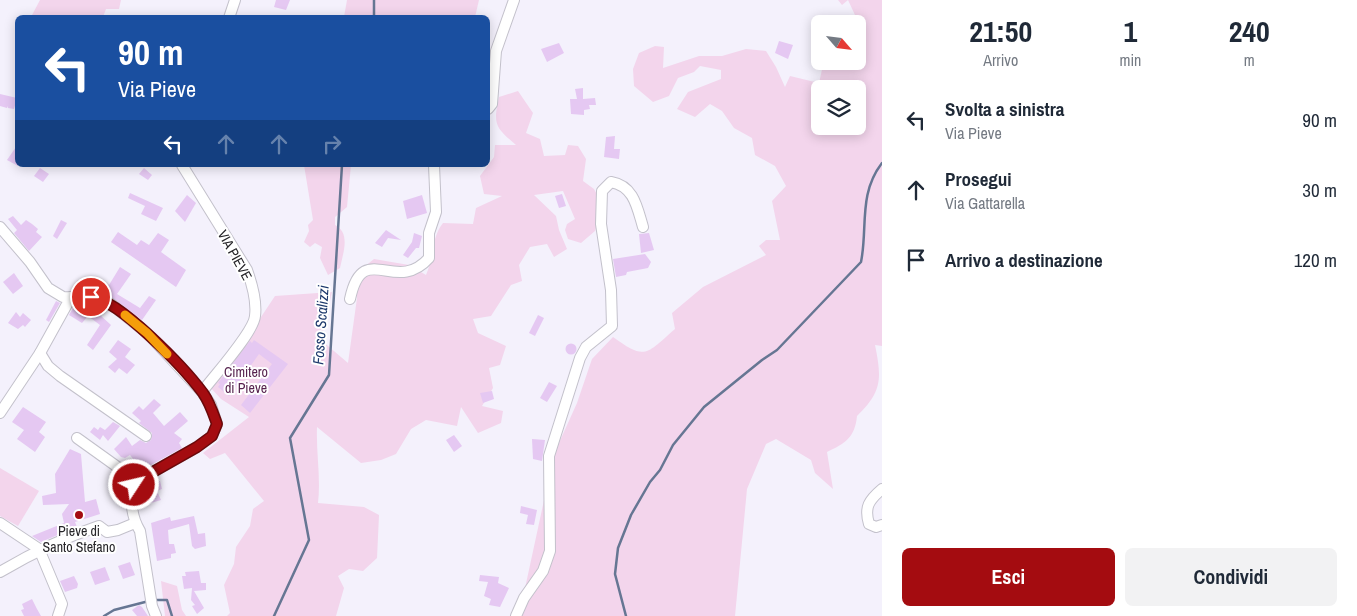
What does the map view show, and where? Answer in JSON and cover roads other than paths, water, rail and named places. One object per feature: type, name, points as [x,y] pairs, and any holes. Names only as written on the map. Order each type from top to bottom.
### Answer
[{"type":"street","points":[[230,15],[235,0]]},
{"type":"street","points":[[490,106],[492,104],[496,52],[514,0]]},
{"type":"street","name":"VIA PIEVE","points":[[183,167],[247,270],[252,284],[255,308],[255,316],[246,334],[202,392]]},
{"type":"street","points":[[350,298],[359,274],[367,269],[409,273],[421,267],[429,258],[429,232],[436,212],[434,167]]},
{"type":"street","points":[[516,616],[524,598],[542,570],[550,551],[549,456],[580,358],[586,347],[612,326],[611,290],[600,224],[602,191],[611,182],[621,184],[632,193],[643,227]]},
{"type":"street","points":[[0,227],[54,294],[71,297],[101,298],[111,304],[147,333],[202,392],[211,405],[217,424],[212,436],[197,447],[137,481],[131,495],[135,523],[140,531],[152,606],[156,616]]},
{"type":"street","points":[[0,413],[40,353],[71,297]]},
{"type":"street","points":[[40,353],[48,366],[60,376],[146,436]]},
{"type":"street","points":[[77,438],[137,481]]},
{"type":"street","points":[[882,489],[868,502],[866,513],[869,524],[876,528],[882,525]]},
{"type":"street","points":[[0,523],[39,549],[62,604],[58,616]]},
{"type":"street","points":[[0,572],[39,549],[99,526],[107,532],[135,523]]},
{"type":"waterway","name":"Fosso Scalizzi","points":[[374,0],[374,15]]},
{"type":"waterway","points":[[626,616],[615,574],[618,548],[631,515],[650,482],[660,470],[673,445],[704,407],[777,350],[861,262],[867,199],[874,175],[882,163]]},
{"type":"waterway","name":"Fosso Scalizzi","points":[[274,616],[309,540],[290,438],[329,375],[342,167]]},
{"type":"waterway","points":[[155,600],[167,600],[172,616]]},
{"type":"waterway","points":[[104,616],[114,610],[149,601]]},
{"type":"place","name":"Pieve di Santo Stefano","points":[[79,515]]},
{"type":"park label","name":"Cimitero di Pieve","points":[[246,380]]}]
